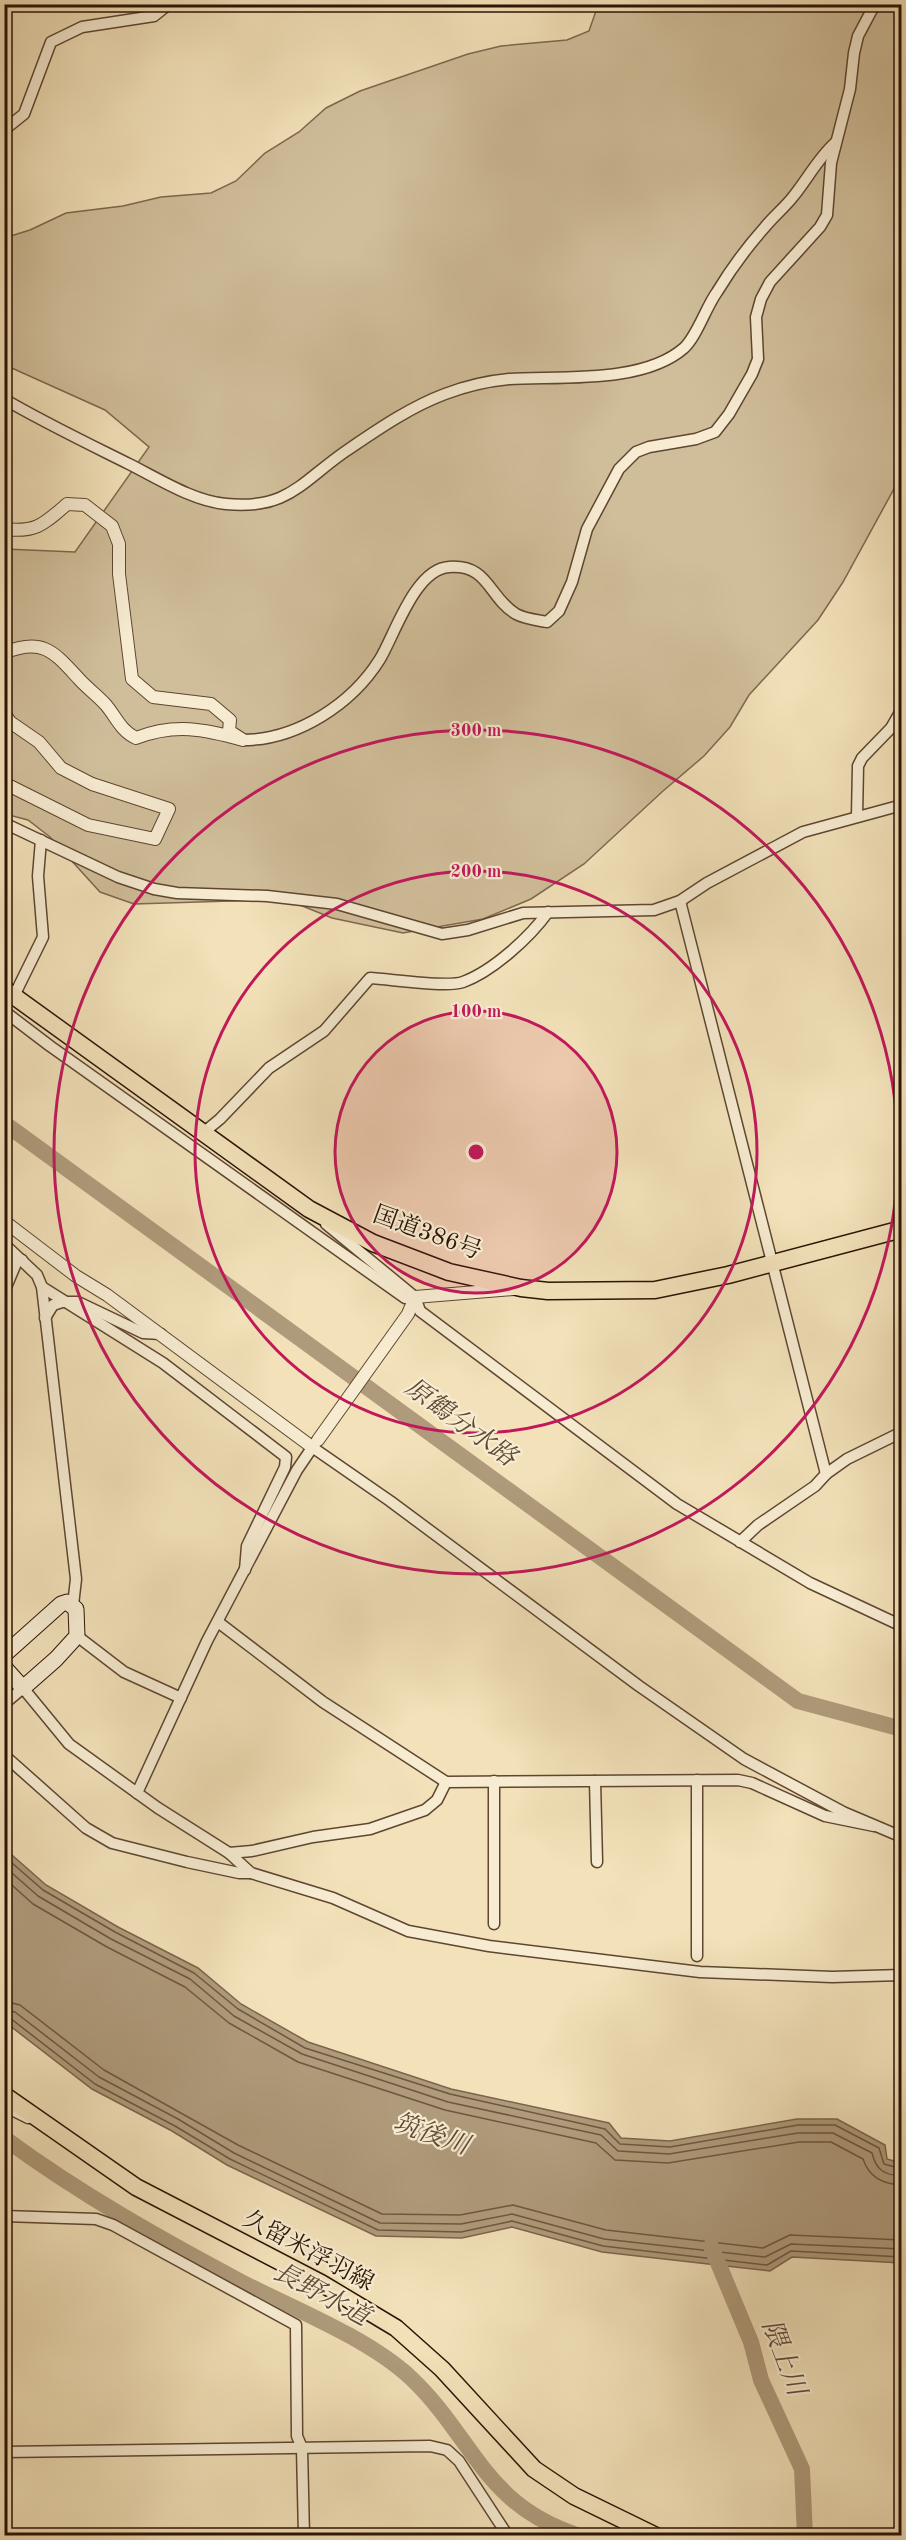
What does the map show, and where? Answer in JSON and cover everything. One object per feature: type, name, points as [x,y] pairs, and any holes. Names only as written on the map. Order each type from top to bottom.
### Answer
[{"type":"main road","name":"国道386号","points":[[9,993],[309,1209],[373,1243],[426,1264],[521,1288],[578,1292],[656,1290],[902,1229]]},
{"type":"main road","points":[[4,1655],[61,1604],[73,1605],[77,1615],[77,1636],[56,1659],[23,1688],[4,1667]]},
{"type":"main road","name":"久留米浮羽線","points":[[4,2095],[144,2192],[321,2283],[396,2328],[442,2369],[534,2469],[574,2496],[656,2535]]},
{"type":"street","points":[[4,130],[24,114],[51,42],[82,27],[154,16],[169,4]]},
{"type":"street","points":[[4,653],[37,646],[58,655],[106,705],[126,733],[136,738],[158,729],[178,728],[214,732],[243,740],[264,740],[290,731],[343,701],[366,678],[380,659],[424,581],[440,569],[469,567],[480,574],[505,605],[517,615],[547,622],[559,610],[572,582],[587,529],[619,469],[636,452],[649,447],[696,439],[715,432],[729,414],[758,359],[756,317],[761,299],[770,282],[815,233],[826,215],[835,142],[850,89],[858,36],[875,4]]},
{"type":"street","points":[[4,399],[164,482],[201,498],[225,504],[258,504],[280,499],[296,490],[344,452],[389,422],[444,394],[475,384],[508,379],[567,379],[615,374],[665,361],[686,346],[714,295],[738,261],[790,201],[824,153],[835,142]]},
{"type":"street","points":[[4,529],[21,531],[40,527],[67,504],[85,505],[112,526],[119,544],[119,574],[132,679],[153,697],[211,704],[230,720],[229,731],[243,740]]},
{"type":"street","points":[[857,816],[858,766],[862,758],[891,728],[902,709]]},
{"type":"street","points":[[4,713],[10,722],[39,742],[61,768],[92,784],[169,809],[155,839],[132,836],[88,825],[4,783]]},
{"type":"street","points":[[4,823],[118,877],[154,889],[177,893],[267,896],[325,902],[435,933],[468,930],[508,915],[654,910],[680,902],[707,883],[803,832],[902,805]]},
{"type":"street","points":[[9,993],[43,937],[38,876],[41,840]]},
{"type":"street","points":[[680,902],[826,1473]]},
{"type":"street","points":[[203,1133],[220,1119],[269,1068],[324,1031],[370,978],[463,982],[484,970],[532,934],[548,912]]},
{"type":"street","points":[[4,1011],[405,1298],[492,1293],[521,1288]]},
{"type":"street","points":[[309,1209],[415,1297],[420,1311],[677,1504],[810,1583],[902,1626]]},
{"type":"street","points":[[4,1221],[76,1276],[107,1295],[315,1443],[639,1686],[744,1759],[804,1792],[902,1837]]},
{"type":"street","points":[[4,1244],[37,1275],[42,1287],[76,1579],[73,1605]]},
{"type":"street","points":[[4,1292],[17,1261],[22,1260]]},
{"type":"street","points":[[42,1287],[62,1302],[160,1361],[286,1457],[285,1467],[247,1546],[245,1569]]},
{"type":"street","points":[[137,1793],[218,1622],[297,1470],[408,1314],[415,1297]]},
{"type":"street","points":[[45,1318],[53,1305],[62,1302],[78,1302],[143,1333],[161,1334]]},
{"type":"street","points":[[740,1542],[758,1525],[815,1486],[826,1473],[847,1459],[902,1432]]},
{"type":"street","points":[[218,1622],[323,1702],[446,1782],[738,1780],[752,1783],[825,1816],[874,1826]]},
{"type":"street","points":[[77,1636],[124,1672],[181,1698]]},
{"type":"street","points":[[4,1704],[23,1688],[69,1744],[137,1793],[229,1853],[251,1873]]},
{"type":"street","points":[[4,1755],[86,1828],[112,1843],[187,1863],[239,1873],[251,1873],[333,1898],[408,1931],[489,1946],[745,1975],[902,1975]]},
{"type":"street","points":[[697,1780],[697,1956]]},
{"type":"street","points":[[495,1781],[495,1924]]},
{"type":"street","points":[[595,1781],[597,1862]]},
{"type":"street","points":[[229,1853],[252,1851],[313,1837],[370,1829],[425,1810],[437,1800],[446,1782]]},
{"type":"street","points":[[4,2106],[21,2117],[37,2119]]},
{"type":"street","points":[[4,2217],[96,2219],[296,2325],[297,2436],[302,2448],[304,2535]]},
{"type":"street","points":[[4,2452],[430,2446],[447,2450],[459,2461],[508,2535]]},
{"type":"shaded area","points":[[598,5],[901,5],[901,476],[843,582],[818,620],[749,695],[730,727],[704,756],[584,864],[531,899],[483,919],[403,933],[332,918],[300,905],[268,900],[134,904],[100,892],[50,837],[28,820],[5,814],[5,549],[75,552],[149,447],[105,410],[5,365],[4,238],[30,230],[66,213],[123,206],[161,197],[211,193],[236,181],[265,153],[299,132],[326,108],[360,91],[468,54],[501,46],[567,40],[589,31]]},
{"type":"water","name":"筑後川","points":[[4,1848],[46,1885],[118,1927],[198,1968],[241,2004],[308,2042],[451,2089],[609,2123],[621,2138],[670,2141],[797,2119],[837,2119],[885,2145],[887,2159],[901,2163],[901,2263],[792,2257],[770,2271],[602,2252],[512,2227],[462,2238],[376,2236],[227,2165],[172,2131],[92,2089],[5,2022]]},
{"type":"waterway","name":"原鶴分水路","points":[[4,1123],[798,1701],[902,1729]]},
{"type":"waterway","name":"長野水道","points":[[4,2138],[62,2178],[152,2233],[245,2284],[354,2338],[394,2364],[433,2401],[483,2468],[501,2488],[522,2507],[548,2523],[580,2536]]},
{"type":"waterway","name":"隈上川","points":[[711,2246],[751,2342],[761,2380],[802,2469],[805,2536]]}]
